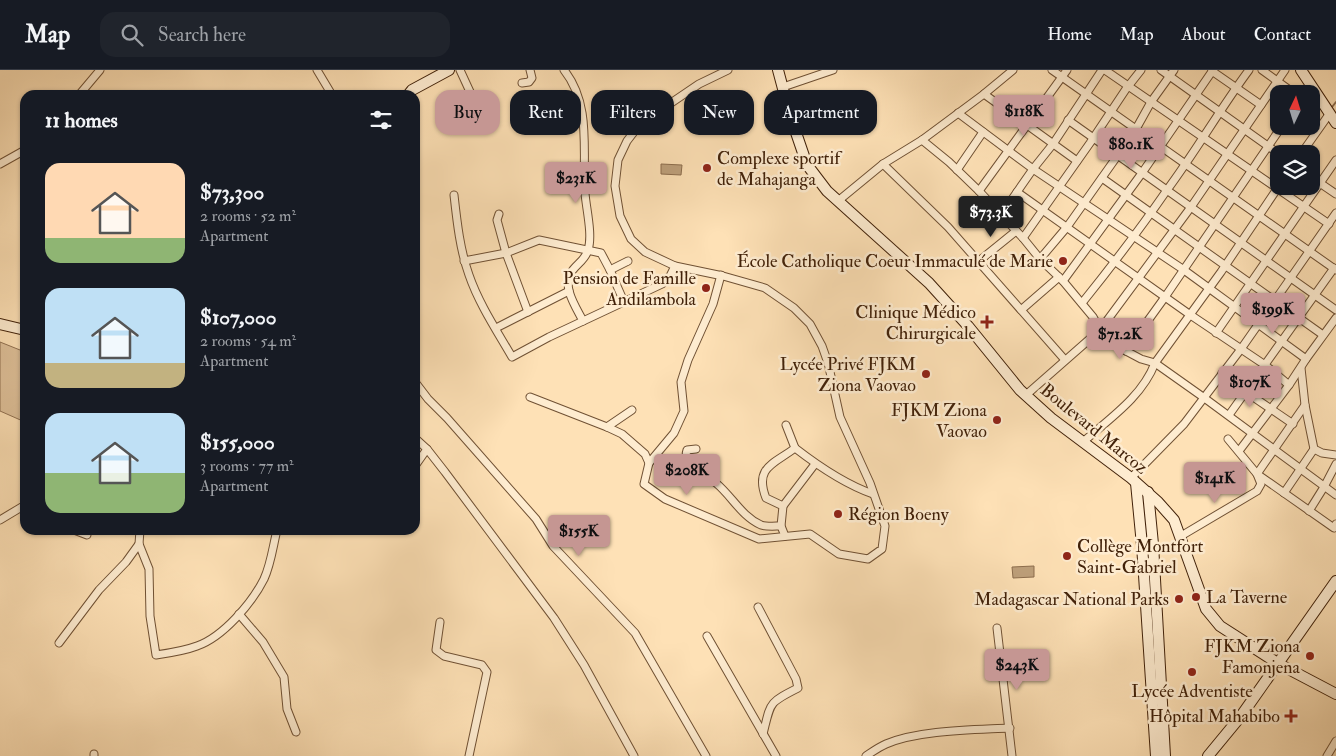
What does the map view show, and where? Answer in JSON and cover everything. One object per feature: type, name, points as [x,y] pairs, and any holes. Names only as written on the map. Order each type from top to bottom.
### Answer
[{"type":"main road","points":[[412,90],[449,70]]},
{"type":"main road","name":"Boulevard Marcoz","points":[[778,70],[790,115],[804,156],[818,179],[838,200],[929,283],[1026,395],[1051,418],[1148,492],[1167,511],[1174,520],[1181,536],[1206,609],[1220,626],[1279,664],[1336,694]]},
{"type":"main road","points":[[1301,70],[1307,85]]},
{"type":"main road","points":[[1320,102],[1336,123]]},
{"type":"main road","points":[[0,324],[20,329]]},
{"type":"main road","points":[[1133,480],[1148,544]]},
{"type":"main road","points":[[1148,492],[1151,517],[1148,544],[1156,756]]},
{"type":"main road","points":[[1151,517],[1155,513],[1167,511]]},
{"type":"main road","points":[[1208,756],[1223,740],[1279,664],[1336,581]]},
{"type":"main road","points":[[1151,604],[1165,756]]},
{"type":"street","points":[[83,90],[100,70]]},
{"type":"street","points":[[313,70],[324,90]]},
{"type":"street","points":[[318,70],[329,90]]},
{"type":"street","points":[[460,70],[469,90]]},
{"type":"street","points":[[522,83],[529,82],[532,78],[530,70]]},
{"type":"street","points":[[564,70],[571,78],[577,95],[584,132],[585,191],[589,227],[588,250],[568,279],[569,291],[583,321]]},
{"type":"street","points":[[530,397],[607,426],[622,434],[645,454],[648,462],[644,484],[664,499],[759,539],[810,534],[839,554],[868,559],[882,549],[885,526],[870,483],[840,417],[828,363],[815,332],[794,308],[765,288],[721,275],[675,266],[645,252],[631,238],[620,216],[615,186],[618,160],[627,141],[640,124],[699,84],[728,70]]},
{"type":"street","points":[[783,87],[832,70]]},
{"type":"street","points":[[838,200],[882,164],[922,140],[984,94],[1005,73],[1013,70]]},
{"type":"street","points":[[1052,70],[1335,269],[1229,415]]},
{"type":"street","points":[[979,191],[1067,70]]},
{"type":"street","points":[[1001,215],[1053,144],[1103,70],[1270,182]]},
{"type":"street","points":[[1023,238],[1094,138],[1110,111],[1141,70]]},
{"type":"street","points":[[1161,70],[1172,73],[1196,95],[1268,146]]},
{"type":"street","points":[[1082,303],[1116,262],[1133,235],[1168,190],[1249,70]]},
{"type":"street","points":[[1262,70],[1283,85]]},
{"type":"street","points":[[1026,395],[1100,330],[1175,230],[1285,70]]},
{"type":"street","points":[[1021,310],[1061,279],[1090,245],[1213,71],[1261,105]]},
{"type":"street","points":[[1040,259],[1067,227],[1102,178],[1172,73]]},
{"type":"street","points":[[984,94],[1077,161]]},
{"type":"street","points":[[958,112],[1033,169],[1184,270],[1306,359]]},
{"type":"street","points":[[1307,145],[1330,113]]},
{"type":"street","points":[[1068,120],[1336,310]]},
{"type":"street","points":[[957,170],[983,132]]},
{"type":"street","points":[[1126,350],[1184,270],[1276,135]]},
{"type":"street","points":[[922,140],[979,191],[1082,303],[1100,330],[1126,350],[1141,359],[1155,363],[1302,468],[1336,495]]},
{"type":"street","points":[[0,164],[20,153]]},
{"type":"street","points":[[1216,332],[1336,160]]},
{"type":"street","points":[[882,164],[948,227],[1066,360]]},
{"type":"street","points":[[1102,178],[1323,335]]},
{"type":"street","points":[[1321,184],[1336,194]]},
{"type":"street","points":[[1017,192],[1090,245],[1265,365],[1289,385]]},
{"type":"street","points":[[454,195],[464,261],[482,306],[512,358],[583,321],[662,284],[670,276],[675,266]]},
{"type":"street","points":[[1083,442],[1128,403],[1149,378],[1155,363],[1225,266],[1273,195]]},
{"type":"street","points":[[1288,195],[1329,224]]},
{"type":"street","points":[[1133,480],[1184,424],[1241,349],[1336,213]]},
{"type":"street","points":[[499,214],[497,220],[506,253],[528,312]]},
{"type":"street","points":[[979,261],[1016,231]]},
{"type":"street","points":[[464,261],[506,253],[539,240],[600,253],[610,270],[624,302]]},
{"type":"street","points":[[610,270],[628,262]]},
{"type":"street","points":[[648,462],[674,433],[684,411],[681,382],[688,360],[713,304],[721,275]]},
{"type":"street","points":[[496,328],[569,291]]},
{"type":"street","points":[[1239,451],[1289,385],[1336,318]]},
{"type":"street","points":[[1284,493],[1314,449],[1305,405],[1301,368]]},
{"type":"street","points":[[1222,373],[1293,424]]},
{"type":"street","points":[[420,389],[536,519],[553,546],[636,633],[706,756]]},
{"type":"street","points":[[1257,474],[1305,405]]},
{"type":"street","points":[[607,426],[632,410]]},
{"type":"street","points":[[786,425],[795,448],[816,464],[857,489],[873,494]]},
{"type":"street","points":[[1181,536],[1257,491],[1261,484],[1257,474],[1228,438]]},
{"type":"street","points":[[420,443],[427,449],[554,618],[584,665],[634,756]]},
{"type":"street","points":[[783,506],[766,498],[763,491],[764,474],[768,466],[795,448]]},
{"type":"street","points":[[420,459],[427,449]]},
{"type":"street","points":[[696,449],[687,450],[686,455],[688,464],[695,473],[702,474],[722,487],[727,496],[762,526],[781,526]]},
{"type":"street","points":[[1314,449],[1322,453],[1336,455]]},
{"type":"street","points":[[785,536],[781,526],[783,506],[816,464]]},
{"type":"street","points":[[1308,511],[1336,464]]},
{"type":"street","points":[[1257,474],[1334,528],[1336,524]]},
{"type":"street","points":[[0,520],[20,508]]},
{"type":"street","points":[[140,535],[139,544],[148,569],[150,616],[156,655],[180,652],[200,646],[223,631],[239,614],[264,578],[276,535]]},
{"type":"street","points":[[59,643],[99,590],[126,562],[139,544]]},
{"type":"street","points":[[758,607],[796,678],[798,688],[776,698],[770,706],[763,734]]},
{"type":"street","points":[[239,614],[263,642],[284,677],[287,709],[296,732]]},
{"type":"street","points":[[440,622],[436,650],[444,656],[482,665],[487,672],[469,756]]},
{"type":"street","points":[[998,628],[1012,756]]},
{"type":"street","points":[[707,636],[776,756]]},
{"type":"street","points":[[866,756],[885,744],[902,739],[940,733],[1010,728]]},
{"type":"street","points":[[1327,756],[1336,741]]},
{"type":"shaded area","points":[[661,164],[682,165],[681,175],[661,174]]},
{"type":"shaded area","points":[[0,342],[20,350],[20,420],[0,411]]},
{"type":"shaded area","points":[[1034,566],[1034,577],[1013,578],[1012,567]]},
{"type":"waterway","points":[[1332,107],[1336,102]]},
{"type":"place","name":"Complexe sportif de Mahajanga","points":[[707,168]]},
{"type":"place","name":"École Catholique Coeur Immaculé de Marie","points":[[1063,261]]},
{"type":"place","name":"Pension de Famille Andilambola","points":[[706,288]]},
{"type":"place","name":"Clinique Médico Chirurgicale","points":[[987,322]]},
{"type":"place","name":"Lycée Privé FJKM Ziona Vaovao","points":[[926,374]]},
{"type":"place","name":"FJKM Ziona Vaovao","points":[[997,420]]},
{"type":"place","name":"Région Boeny","points":[[838,514]]},
{"type":"place","name":"Collège Montfort Saint-Gabriel","points":[[1067,556]]},
{"type":"place","name":"La Taverne","points":[[1196,597]]},
{"type":"place","name":"Madagascar National Parks","points":[[1179,599]]},
{"type":"place","name":"FJKM Ziona Famonjena","points":[[1310,656]]},
{"type":"place","name":"Lycée Adventiste","points":[[1192,672]]},
{"type":"place","name":"Hôpital Mahabibo","points":[[1291,716]]}]
